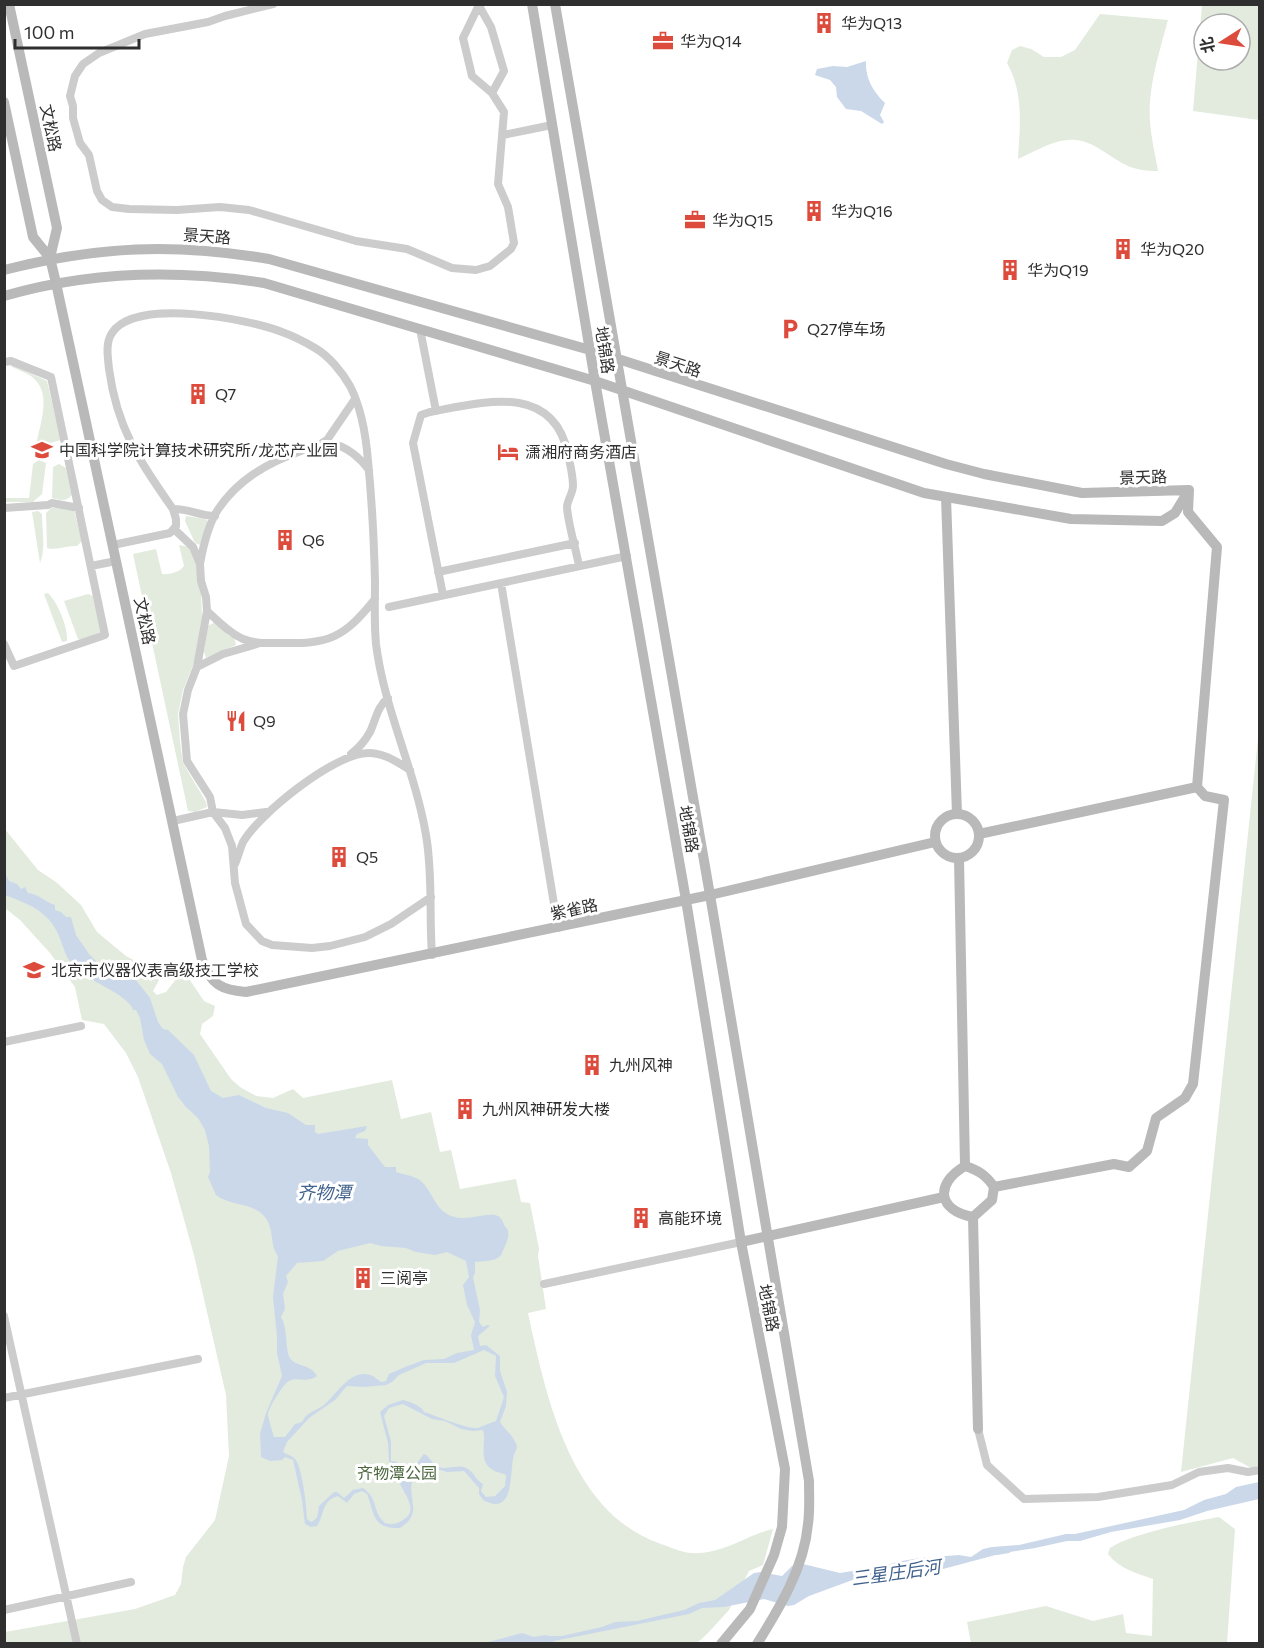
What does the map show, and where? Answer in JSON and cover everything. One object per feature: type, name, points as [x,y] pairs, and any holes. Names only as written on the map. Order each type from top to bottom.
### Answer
[{"type":"street","name":"文松路","points":[[9,4],[57,228],[50,258]]},
{"type":"street","points":[[273,4],[208,22],[145,34],[99,53],[83,64],[75,76],[70,96],[73,118],[80,143],[89,155],[97,191],[102,200],[112,207],[129,209],[177,210],[220,207],[249,210],[356,241],[407,249],[452,268],[476,270],[490,266],[511,249],[514,243],[508,207],[498,184],[504,112],[492,93],[472,76],[463,38],[478,6]]},
{"type":"street","name":"地锦路","points":[[532,4],[686,900],[741,1242],[785,1469],[782,1527],[767,1571],[750,1609],[720,1644]]},
{"type":"street","name":"地锦路","points":[[555,4],[809,1481],[808,1525],[802,1550],[788,1591],[757,1644]]},
{"type":"street","points":[[478,6],[491,27],[504,70],[492,93]]},
{"type":"street","name":"文松路","points":[[4,102],[33,237],[50,258],[56,283],[202,960],[207,975],[218,985]]},
{"type":"street","points":[[503,135],[552,124]]},
{"type":"street","name":"景天路","points":[[4,270],[50,258],[110,250],[154,248],[225,251],[269,258],[590,350],[917,456],[984,474],[1082,493],[1189,490]]},
{"type":"street","name":"景天路","points":[[4,296],[56,283],[112,275],[222,277],[304,294],[595,381],[924,493],[1071,519],[1162,521],[1175,513],[1189,490]]},
{"type":"street","points":[[113,545],[170,533],[176,526],[173,509],[136,456],[116,405],[108,353],[111,333],[121,325],[149,315],[191,314],[216,317],[283,332],[318,350],[340,371],[351,388],[367,438],[376,643],[382,676],[426,834],[430,866],[432,955]]},
{"type":"street","points":[[420,329],[436,411]]},
{"type":"street","points":[[4,362],[11,361],[51,377],[105,635],[14,666],[4,644]]},
{"type":"street","points":[[200,564],[203,548],[215,516],[236,489],[253,473],[269,463],[327,440],[355,399]]},
{"type":"street","points":[[442,595],[413,443],[421,415],[436,411],[495,401],[511,401],[529,404],[553,420],[562,434],[570,466],[573,487],[566,505],[579,566]]},
{"type":"street","points":[[318,445],[332,444],[343,447],[370,472]]},
{"type":"street","points":[[994,1187],[1114,1164],[1129,1167],[1147,1151],[1156,1118],[1185,1098],[1193,1084],[1224,800],[1205,796],[1197,787],[1217,547],[1188,512],[1189,490]]},
{"type":"street","points":[[946,497],[957,814]]},
{"type":"street","points":[[4,508],[52,503],[79,508]]},
{"type":"street","points":[[173,509],[215,516]]},
{"type":"street","points":[[174,529],[193,546],[200,564],[207,611],[197,667],[188,690],[183,714],[187,761],[210,797],[213,812],[225,828],[232,846],[235,883],[246,924],[262,940],[272,945],[312,948],[365,937],[391,924],[431,897]]},
{"type":"street","points":[[438,572],[575,543]]},
{"type":"street","points":[[389,607],[627,556]]},
{"type":"street","points":[[91,566],[117,561]]},
{"type":"street","points":[[501,583],[558,928]]},
{"type":"street","points":[[197,667],[223,654],[257,644],[321,642],[346,629],[362,616],[375,599]]},
{"type":"street","points":[[207,611],[235,635],[257,644]]},
{"type":"street","points":[[235,865],[243,842],[268,812],[360,747],[369,734],[379,706],[388,698]]},
{"type":"street","points":[[346,759],[362,754],[381,755],[410,770]]},
{"type":"street","points":[[979,834],[1197,787]]},
{"type":"street","points":[[173,821],[213,812],[242,815],[268,812]]},
{"type":"street","points":[[963,814],[974,822],[979,834],[976,847],[966,856],[959,858],[945,855],[935,842],[939,823],[950,815],[963,814]]},
{"type":"street","name":"紫雀路","points":[[218,985],[230,991],[246,992],[432,955],[710,895],[935,842]]},
{"type":"street","points":[[959,858],[964,1166]]},
{"type":"street","points":[[4,1042],[81,1026]]},
{"type":"street","points":[[973,1217],[959,1215],[949,1208],[944,1197],[945,1185],[954,1172],[964,1166],[987,1176],[994,1187],[992,1200],[973,1217],[978,1429],[987,1465],[1024,1498],[1098,1497],[1172,1485],[1198,1472],[1228,1468],[1248,1472],[1260,1470]]},
{"type":"street","points":[[544,1284],[944,1197]]},
{"type":"street","points":[[4,1316],[77,1644]]},
{"type":"street","points":[[4,1398],[198,1359]]},
{"type":"street","points":[[4,1610],[131,1582]]},
{"type":"green space","points":[[1202,5],[1259,5],[1259,120],[1193,111],[1196,72],[1252,72],[1252,12],[1201,12]]},
{"type":"green space","points":[[1100,14],[1168,20],[1150,102],[1151,128],[1158,171],[1130,167],[1091,144],[1075,140],[1054,143],[1018,159],[1020,110],[1016,86],[1007,63],[1012,50],[1020,46],[1031,49],[1044,57],[1061,57],[1075,50]]},
{"type":"green space","points":[[10,366],[15,366],[47,381],[61,440],[36,447],[43,409],[42,391],[31,376]]},
{"type":"green space","points":[[39,460],[46,463],[42,494],[33,502],[5,502],[5,498],[29,498],[33,464]]},
{"type":"green space","points":[[59,464],[66,468],[72,495],[65,500],[52,498],[53,467]]},
{"type":"green space","points":[[67,506],[74,510],[82,541],[77,546],[47,548],[46,513],[51,508]]},
{"type":"green space","points":[[38,511],[42,514],[43,539],[40,563],[32,512]]},
{"type":"green space","points":[[186,516],[205,519],[209,522],[200,545],[195,543],[185,521]]},
{"type":"green space","points":[[179,545],[189,547],[196,563],[201,593],[202,616],[194,663],[183,690],[178,714],[183,763],[207,807],[195,812],[188,811],[133,554],[156,549],[162,574],[171,573],[184,566]]},
{"type":"green space","points":[[48,593],[62,616],[67,641],[62,642],[44,594]]},
{"type":"green space","points":[[88,594],[93,596],[101,632],[83,640],[78,639],[64,601]]},
{"type":"green space","points":[[215,622],[229,636],[234,637],[236,645],[206,658],[204,651],[208,626]]},
{"type":"green space","points":[[1259,729],[1259,1466],[1251,1468],[1233,1458],[1181,1472]]},
{"type":"green space","name":"齐物潭公园","points":[[4,828],[38,870],[56,882],[81,905],[97,932],[126,956],[143,965],[159,980],[153,991],[157,995],[166,992],[181,973],[185,973],[204,1001],[215,1006],[213,1016],[202,1024],[200,1034],[231,1079],[240,1087],[256,1096],[273,1098],[293,1089],[303,1098],[392,1080],[401,1119],[431,1112],[440,1152],[451,1150],[460,1189],[516,1179],[521,1202],[530,1203],[539,1249],[538,1256],[546,1309],[528,1313],[535,1345],[554,1414],[567,1448],[584,1479],[604,1506],[630,1529],[683,1552],[713,1551],[773,1529],[763,1565],[749,1571],[729,1610],[696,1644],[5,1643],[5,1632],[135,1609],[175,1595],[181,1584],[186,1557],[215,1520],[229,1456],[226,1395],[194,1255],[171,1173],[138,1077],[126,1053],[104,1024],[82,1020],[75,987],[50,953],[20,920],[5,908]]},
{"type":"green space","points":[[1219,1517],[1235,1529],[1227,1643],[971,1643],[967,1622],[1046,1606],[1093,1621],[1123,1614],[1126,1633],[1152,1636],[1153,1579],[1118,1563],[1108,1554],[1110,1548],[1147,1533]]},
{"type":"water","points":[[866,61],[871,84],[885,103],[880,115],[884,122],[882,124],[861,111],[846,109],[837,97],[836,87],[830,80],[815,75],[817,69],[833,66],[847,67]]},
{"type":"water","name":"齐物潭","points":[[5,873],[9,881],[17,884],[21,889],[25,887],[28,893],[55,905],[55,910],[66,917],[71,917],[76,935],[89,954],[104,969],[125,974],[136,980],[150,998],[158,1022],[163,1029],[168,1030],[194,1055],[211,1091],[223,1098],[239,1095],[266,1108],[288,1113],[306,1125],[315,1125],[315,1132],[318,1134],[367,1126],[365,1131],[357,1134],[355,1138],[368,1139],[368,1145],[385,1167],[396,1167],[396,1172],[421,1181],[439,1207],[447,1214],[464,1218],[496,1215],[501,1218],[508,1230],[508,1240],[502,1253],[494,1260],[475,1262],[473,1277],[480,1310],[479,1322],[483,1327],[490,1326],[478,1336],[480,1346],[486,1345],[500,1356],[500,1371],[507,1392],[506,1406],[500,1422],[517,1446],[509,1490],[501,1503],[494,1504],[483,1500],[479,1494],[479,1488],[464,1471],[447,1472],[428,1466],[414,1472],[411,1488],[413,1512],[407,1523],[400,1528],[391,1528],[379,1523],[367,1494],[362,1491],[354,1494],[347,1503],[338,1496],[333,1498],[326,1505],[317,1526],[311,1527],[305,1524],[293,1460],[285,1457],[282,1460],[270,1461],[261,1457],[260,1434],[266,1413],[282,1376],[277,1353],[273,1297],[278,1256],[267,1221],[253,1208],[227,1201],[216,1195],[208,1177],[210,1172],[209,1146],[205,1130],[198,1118],[178,1097],[162,1064],[150,1054],[136,1010],[133,1010],[125,999],[73,966],[55,927],[44,914],[30,905],[5,895]],"holes":[[[370,1243],[435,1255],[447,1252],[466,1261],[469,1277],[463,1285],[467,1305],[475,1322],[471,1335],[474,1350],[457,1353],[444,1359],[424,1360],[389,1374],[386,1381],[382,1382],[370,1375],[356,1376],[344,1384],[324,1405],[309,1414],[302,1422],[295,1424],[285,1437],[274,1437],[268,1414],[280,1391],[289,1381],[317,1376],[311,1369],[292,1361],[288,1354],[285,1327],[281,1317],[285,1309],[283,1294],[288,1282],[286,1276],[297,1263],[323,1261],[338,1251]],[[484,1350],[496,1356],[495,1376],[504,1397],[496,1421],[478,1428],[460,1425],[424,1412],[418,1406],[403,1400],[388,1405],[380,1412],[388,1443],[389,1462],[397,1470],[401,1486],[410,1504],[410,1513],[397,1523],[385,1523],[378,1514],[371,1496],[363,1488],[353,1490],[344,1498],[334,1492],[319,1506],[316,1519],[311,1522],[307,1519],[304,1488],[298,1463],[283,1452],[287,1442],[309,1418],[335,1400],[347,1386],[386,1385],[399,1375],[426,1363],[454,1363]],[[403,1404],[432,1419],[445,1421],[461,1429],[483,1430],[485,1462],[493,1470],[506,1475],[505,1486],[495,1496],[486,1497],[481,1491],[483,1484],[469,1469],[438,1467],[424,1454],[413,1468],[406,1471],[401,1470],[397,1462],[391,1461],[391,1441],[384,1416],[389,1408]]]},
{"type":"water","points":[[1259,1482],[1259,1499],[1180,1520],[1111,1532],[1080,1541],[1067,1541],[1003,1553],[943,1569],[858,1578],[809,1596],[794,1605],[788,1606],[764,1599],[724,1607],[702,1608],[689,1614],[551,1643],[481,1644],[522,1633],[534,1637],[562,1636],[615,1622],[637,1621],[684,1610],[699,1603],[715,1600],[754,1573],[782,1576],[792,1566],[799,1563],[840,1573],[869,1571],[896,1562],[920,1558],[959,1555],[971,1557],[983,1549],[992,1547],[1019,1545],[1184,1510],[1204,1500],[1226,1494],[1236,1487]],"holes":[[[937,1560],[940,1565],[931,1568],[876,1571],[890,1570],[897,1564]]]},
{"type":"waterway","name":"三星庄后河","points":[[997,1554],[1009,1552]]},
{"type":"place","name":"华为Q13","points":[[824,23]]},
{"type":"place","name":"华为Q14","points":[[663,41]]},
{"type":"place","name":"华为Q16","points":[[814,211]]},
{"type":"place","name":"华为Q15","points":[[695,220]]},
{"type":"place","name":"华为Q20","points":[[1123,249]]},
{"type":"place","name":"华为Q19","points":[[1010,270]]},
{"type":"place","name":"Q27停车场","points":[[790,329]]},
{"type":"place","name":"Q7","points":[[198,394]]},
{"type":"place","name":"中国科学院计算技术研究所/龙芯产业园","points":[[42,450]]},
{"type":"place","name":"潇湘府商务酒店","points":[[508,452]]},
{"type":"place","name":"Q6","points":[[285,540]]},
{"type":"place","name":"Q9","points":[[236,721]]},
{"type":"place","name":"Q5","points":[[339,857]]},
{"type":"place","name":"北京市仪器仪表高级技工学校","points":[[34,970]]},
{"type":"place","name":"九州风神","points":[[592,1065]]},
{"type":"place","name":"九州风神研发大楼","points":[[465,1109]]},
{"type":"place","name":"高能环境","points":[[641,1218]]},
{"type":"place","name":"三阅亭","points":[[363,1278]]}]
